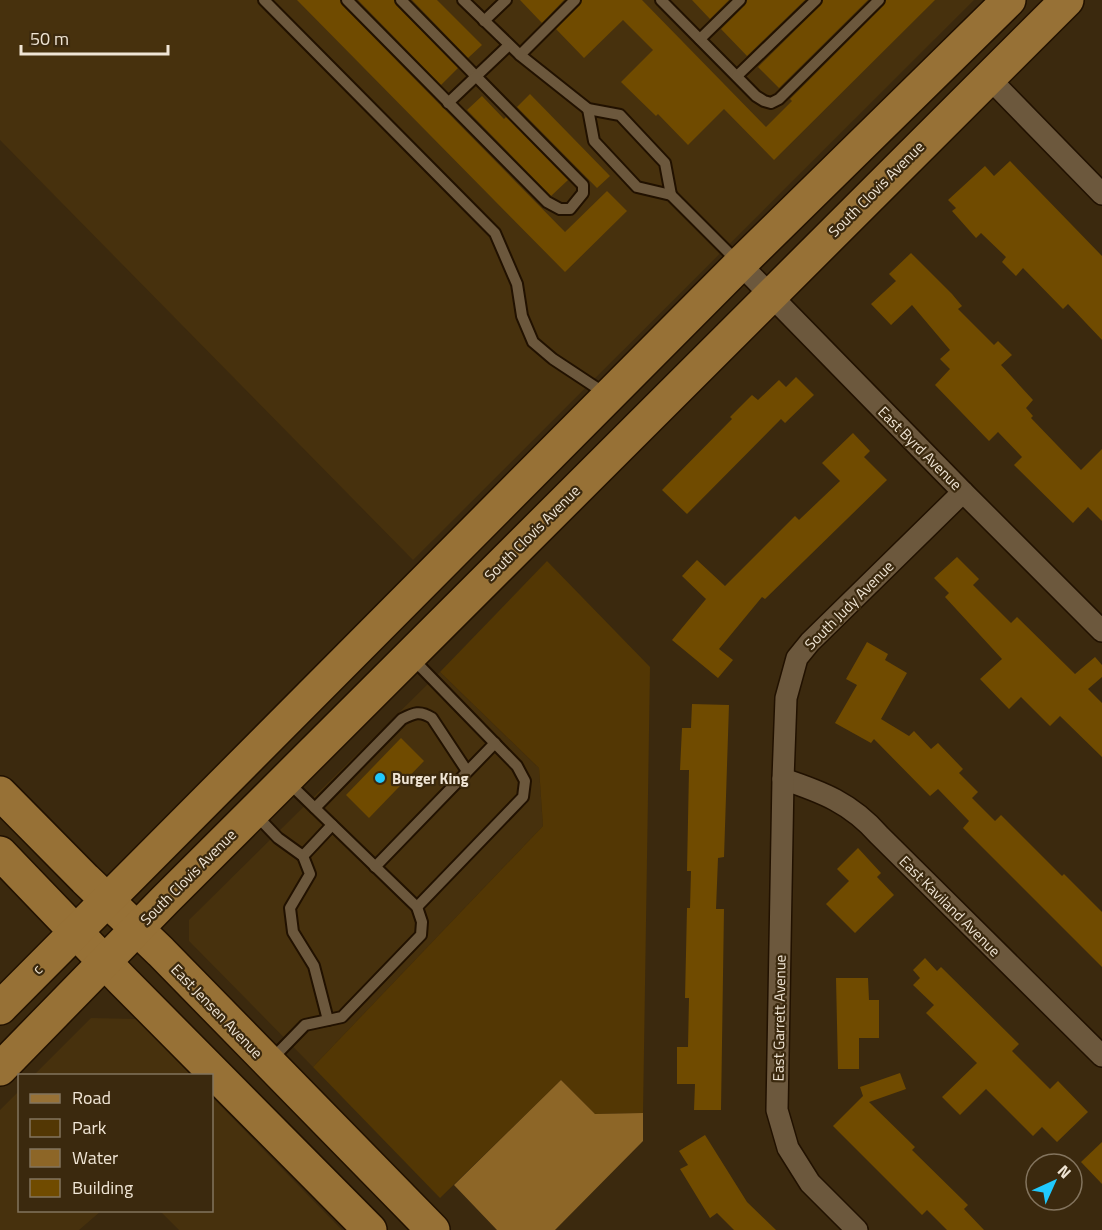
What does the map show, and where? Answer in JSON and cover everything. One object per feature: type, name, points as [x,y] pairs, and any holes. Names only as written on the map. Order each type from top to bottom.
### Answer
[{"type":"main road","points":[[75,931],[740,264],[1009,0]]},
{"type":"main road","points":[[988,78],[981,66],[989,48],[1036,0]]},
{"type":"main road","name":"South Clovis Avenue","points":[[0,1069],[409,655],[1067,0]]},
{"type":"main road","name":"East Jensen Avenue","points":[[0,793],[433,1230]]},
{"type":"main road","points":[[0,854],[370,1230]]},
{"type":"main road","name":"c","points":[[0,1008],[75,931]]},
{"type":"street","points":[[988,78],[1102,194]]},
{"type":"street","name":"East Byrd Avenue","points":[[740,264],[1102,631]]},
{"type":"street","name":"South Judy Avenue","points":[[783,779],[786,698],[797,658],[810,642],[963,492]]},
{"type":"street","name":"East Kaviland Avenue","points":[[783,779],[818,790],[845,804],[864,818],[1102,1056]]},
{"type":"street","name":"East Garrett Avenue","points":[[783,779],[777,1110],[788,1148],[810,1183],[857,1230]]},
{"type":"lane","points":[[264,0],[495,233],[517,284],[522,316],[533,342],[552,359],[609,396]]},
{"type":"lane","points":[[347,0],[547,202],[560,209],[570,209],[583,193],[583,185],[401,0]]},
{"type":"lane","points":[[463,0],[520,55],[588,109],[620,115],[665,163],[671,195]]},
{"type":"lane","points":[[484,21],[506,0]]},
{"type":"lane","points":[[520,55],[575,0]]},
{"type":"lane","points":[[700,39],[740,0]]},
{"type":"lane","points":[[737,76],[816,0]]},
{"type":"lane","points":[[668,2],[700,39],[756,96],[771,103],[779,99],[879,0]]},
{"type":"lane","points":[[448,103],[509,45]]},
{"type":"lane","points":[[588,109],[594,141],[637,187],[671,195],[740,264]]},
{"type":"lane","points":[[409,655],[517,766],[525,781],[523,797],[417,907]]},
{"type":"lane","points":[[315,808],[402,719],[414,712],[423,713],[432,718],[467,771]]},
{"type":"lane","points":[[375,867],[495,744]]},
{"type":"lane","points":[[268,1062],[305,1025],[342,1017],[421,935],[422,922],[417,907],[286,779]]},
{"type":"lane","points":[[253,812],[278,838],[303,856],[310,874],[290,908],[293,932],[314,966],[328,1020]]},
{"type":"lane","points":[[303,856],[332,825]]},
{"type":"shaded area","points":[[0,0],[974,0],[413,560],[0,140]]},
{"type":"shaded area","points":[[440,672],[539,768],[543,826],[313,1067],[189,941],[189,920]]},
{"type":"shaded area","points":[[91,1018],[136,1019],[190,1074],[35,1074]]},
{"type":"shaded area","points":[[18,1092],[18,1212],[100,1212],[79,1230],[0,1230],[0,1110]]},
{"type":"shaded area","points":[[213,1098],[342,1230],[179,1230],[161,1212],[213,1212]]},
{"type":"green space","points":[[547,561],[650,667],[643,1113],[595,1114],[561,1080],[440,1198],[313,1067],[543,826],[539,768],[440,672]]},
{"type":"water","points":[[561,1080],[595,1114],[643,1113],[643,1141],[555,1230],[497,1230],[454,1185]]},
{"type":"building","points":[[297,0],[340,0],[342,5],[565,232],[607,191],[627,211],[565,272]]},
{"type":"building","points":[[358,0],[394,0],[396,5],[458,68],[441,85]]},
{"type":"building","points":[[412,0],[437,0],[482,45],[468,58]]},
{"type":"building","points":[[520,0],[564,0],[542,23]]},
{"type":"building","points":[[582,0],[642,0],[766,127],[792,101],[790,99],[884,5],[886,0],[935,0],[774,160],[724,109],[688,145],[658,114],[656,116],[621,82],[653,50],[623,20],[584,58],[556,29],[580,5]]},
{"type":"building","points":[[692,0],[729,0],[710,19]]},
{"type":"building","points":[[747,0],[805,0],[747,56],[721,29],[745,5]]},
{"type":"building","points":[[823,0],[868,0],[779,88],[758,67],[821,5]]},
{"type":"building","points":[[530,94],[610,176],[597,188],[517,107]]},
{"type":"building","points":[[482,96],[568,180],[551,196],[467,110]]},
{"type":"building","points":[[1010,161],[1102,256],[1102,340],[1068,304],[1063,309],[1023,268],[1016,276],[1002,262],[1006,257],[981,233],[976,238],[952,211],[956,208],[948,200],[985,166],[994,176]]},
{"type":"building","points":[[911,253],[952,294],[962,306],[958,309],[994,345],[998,341],[1012,355],[1001,365],[1033,400],[1026,408],[1033,416],[1031,418],[1081,470],[1102,449],[1102,521],[1088,507],[1073,523],[1014,465],[1022,457],[998,432],[989,441],[935,385],[950,369],[940,359],[950,350],[912,305],[891,325],[871,304],[896,281],[889,274]]},
{"type":"building","points":[[796,377],[814,395],[785,423],[781,419],[687,514],[662,490],[732,419],[730,417],[752,395],[758,400],[779,380],[786,387]]},
{"type":"building","points":[[853,433],[870,451],[864,457],[887,480],[765,599],[762,597],[719,649],[733,660],[718,678],[672,640],[706,599],[682,576],[697,560],[725,586],[795,516],[799,520],[840,481],[822,463]]},
{"type":"building","points":[[957,557],[979,579],[973,585],[1011,623],[1017,617],[1075,674],[1095,657],[1102,665],[1102,677],[1088,689],[1102,703],[1102,757],[1060,716],[1050,726],[1021,697],[1009,709],[980,679],[1002,659],[945,597],[949,593],[934,578]]},
{"type":"building","points":[[867,642],[888,654],[885,660],[907,673],[881,719],[909,736],[914,731],[931,749],[938,743],[963,769],[959,773],[978,792],[972,798],[995,821],[1001,815],[1102,912],[1102,967],[963,828],[969,821],[938,789],[930,796],[874,739],[871,743],[835,723],[857,685],[846,679]]},
{"type":"building","points":[[692,704],[729,705],[724,857],[718,858],[716,909],[724,909],[721,1110],[694,1110],[695,1084],[677,1084],[677,1047],[688,1047],[689,998],[685,998],[687,908],[690,908],[691,871],[687,871],[689,770],[680,770],[682,728],[691,728]]},
{"type":"building","points":[[401,738],[424,761],[369,818],[346,795]]},
{"type":"building","points":[[858,848],[881,873],[877,877],[894,895],[855,933],[826,904],[849,881],[837,869]]},
{"type":"building","points":[[925,958],[937,971],[941,967],[1019,1044],[1012,1051],[1050,1089],[1058,1081],[1088,1112],[1057,1142],[1042,1127],[1033,1136],[986,1089],[960,1115],[942,1097],[977,1063],[926,1013],[934,1005],[913,985],[920,978],[913,970]]},
{"type":"building","points":[[836,978],[868,978],[869,1000],[879,1000],[879,1038],[859,1038],[859,1069],[838,1069]]},
{"type":"building","points":[[900,1073],[906,1089],[869,1102],[915,1147],[912,1150],[968,1205],[964,1209],[984,1230],[947,1230],[927,1210],[922,1215],[833,1126],[863,1096],[860,1087]]},
{"type":"building","points":[[705,1135],[747,1202],[776,1230],[734,1230],[717,1213],[710,1218],[680,1169],[688,1165],[679,1151]]},
{"type":"building","points":[[1102,1142],[1102,1184],[1084,1165],[1084,1159]]},
{"type":"place","name":"Burger King","points":[[380,778]]}]
